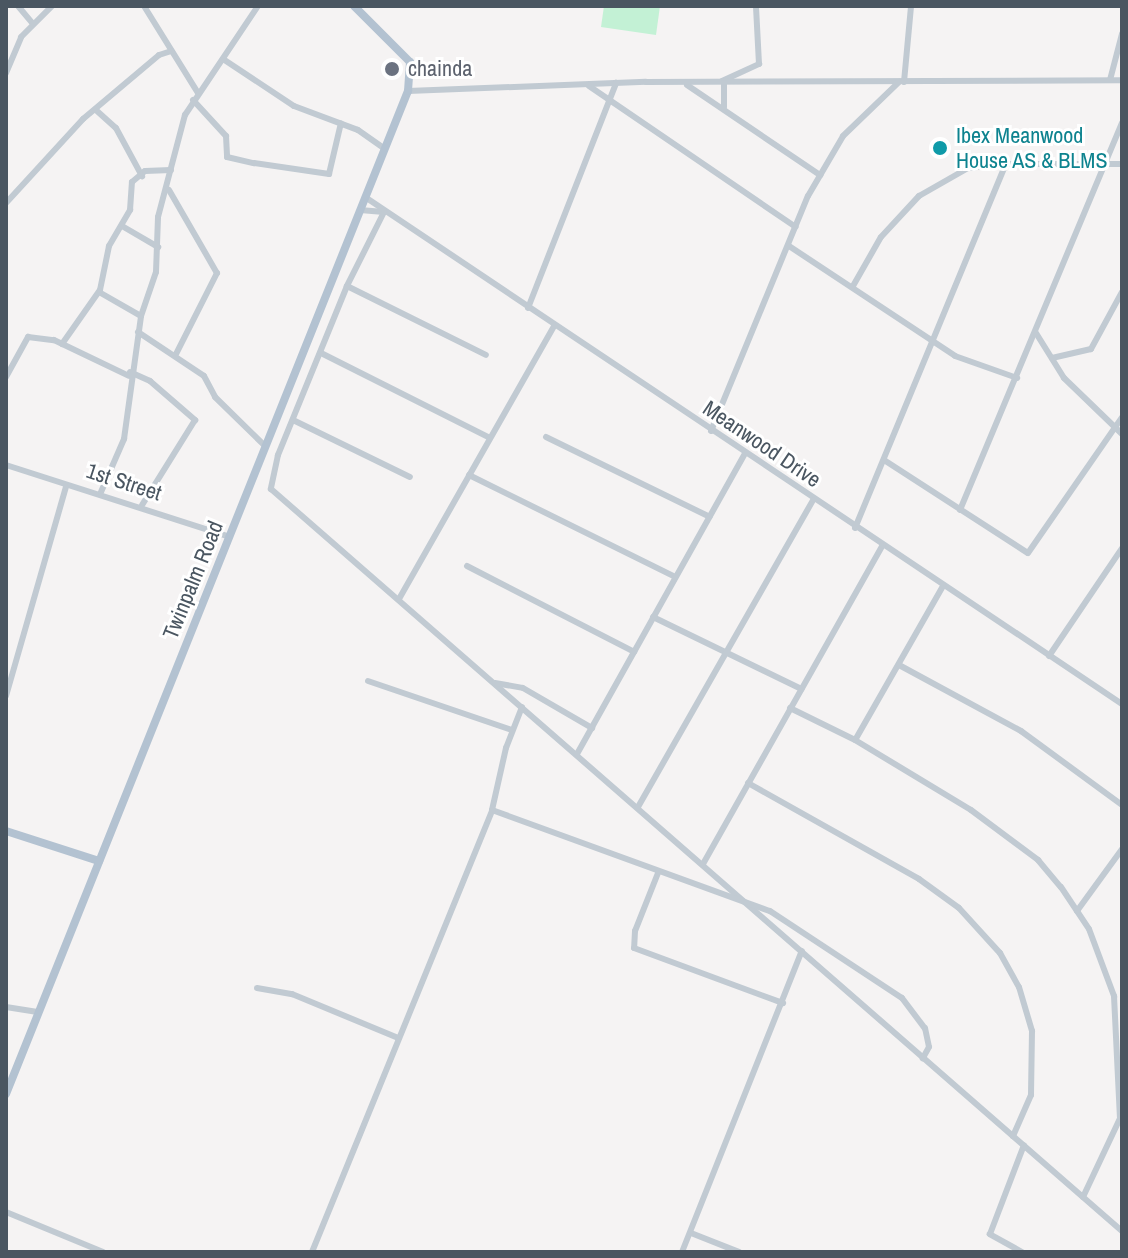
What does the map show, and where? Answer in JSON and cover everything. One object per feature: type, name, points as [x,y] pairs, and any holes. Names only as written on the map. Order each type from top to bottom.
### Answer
[{"type":"main road","name":"Twinpalm Road","points":[[6,1094],[412,79],[405,56],[354,6]]},
{"type":"main road","points":[[6,831],[99,861]]},
{"type":"street","points":[[18,6],[33,24]]},
{"type":"street","points":[[6,73],[18,42],[52,6]]},
{"type":"street","points":[[144,6],[198,93]]},
{"type":"street","points":[[101,492],[124,439],[130,374],[141,316],[155,281],[158,217],[169,190],[171,170],[193,100],[258,6]]},
{"type":"street","points":[[715,84],[759,64],[756,6]]},
{"type":"street","points":[[711,431],[820,175],[843,136],[902,82],[911,6]]},
{"type":"street","points":[[1110,80],[1122,34]]},
{"type":"street","points":[[6,203],[29,182],[59,141],[97,111],[122,85],[171,51]]},
{"type":"street","points":[[223,59],[294,106],[341,123],[385,149]]},
{"type":"street","points":[[408,91],[616,83],[1122,80]]},
{"type":"street","points":[[528,308],[616,83]]},
{"type":"street","points":[[684,83],[724,107],[820,175]]},
{"type":"street","points":[[724,83],[724,107]]},
{"type":"street","points":[[589,86],[796,227]]},
{"type":"street","points":[[193,100],[226,136],[227,157],[327,174],[341,123]]},
{"type":"street","points":[[97,111],[116,128],[142,176]]},
{"type":"street","points":[[960,510],[1122,123]]},
{"type":"street","points":[[853,286],[881,237],[919,196],[968,168],[1006,164],[1122,164]]},
{"type":"street","points":[[855,528],[1006,164]]},
{"type":"street","points":[[62,344],[99,292],[108,269],[109,246],[130,210],[132,182],[145,171],[171,170]]},
{"type":"street","points":[[169,190],[217,273],[176,354]]},
{"type":"street","name":"Meanwood Drive","points":[[365,197],[813,500],[1122,704]]},
{"type":"street","points":[[360,210],[384,212],[347,286],[293,420],[271,489],[1122,1231]]},
{"type":"street","points":[[122,226],[158,247]]},
{"type":"street","points":[[789,246],[967,362],[1017,378]]},
{"type":"street","points":[[347,286],[486,355]]},
{"type":"street","points":[[99,292],[141,316]]},
{"type":"street","points":[[1052,358],[1091,349],[1122,292]]},
{"type":"street","points":[[399,599],[554,326]]},
{"type":"street","points":[[138,332],[176,354],[204,376],[215,397],[266,447]]},
{"type":"street","points":[[1036,333],[1075,391],[1122,434]]},
{"type":"street","points":[[6,377],[28,337],[62,344],[150,381],[195,420],[142,505]]},
{"type":"street","points":[[321,353],[490,438]]},
{"type":"street","points":[[884,460],[1028,553],[1122,417]]},
{"type":"street","points":[[293,420],[410,477]]},
{"type":"street","points":[[546,437],[710,517]]},
{"type":"street","points":[[577,754],[745,454]]},
{"type":"street","name":"1st Street","points":[[6,465],[142,505],[230,537]]},
{"type":"street","points":[[469,475],[675,577]]},
{"type":"street","points":[[6,696],[66,487]]},
{"type":"street","points":[[638,807],[726,656],[743,615],[813,500]]},
{"type":"street","points":[[703,864],[882,546]]},
{"type":"street","points":[[1049,656],[1122,548]]},
{"type":"street","points":[[467,566],[634,652]]},
{"type":"street","points":[[855,740],[943,586]]},
{"type":"street","points":[[653,617],[726,656],[801,689]]},
{"type":"street","points":[[899,665],[1021,731],[1122,805]]},
{"type":"street","points":[[368,681],[512,730]]},
{"type":"street","points":[[494,683],[523,688],[592,728]]},
{"type":"street","points":[[312,1252],[492,810],[512,730],[522,707]]},
{"type":"street","points":[[790,708],[855,740],[1004,834],[1050,873],[1077,911],[1098,950],[1116,1004],[1121,1116],[1083,1197]]},
{"type":"street","points":[[748,783],[919,879],[959,908],[1000,953],[1019,987],[1032,1031],[1031,1095],[1013,1136]]},
{"type":"street","points":[[492,810],[658,873],[770,911],[902,998],[925,1028],[929,1047],[923,1058]]},
{"type":"street","points":[[1077,911],[1122,849]]},
{"type":"street","points":[[658,873],[635,931],[634,948],[783,1003]]},
{"type":"street","points":[[682,1252],[802,951]]},
{"type":"street","points":[[257,988],[292,994],[398,1038]]},
{"type":"street","points":[[6,1007],[38,1012]]},
{"type":"street","points":[[1022,1252],[990,1234],[1024,1145]]},
{"type":"street","points":[[6,1212],[103,1252]]},
{"type":"street","points":[[691,1233],[739,1252]]},
{"type":"green space","points":[[604,6],[660,6],[656,35],[601,27]]},
{"type":"place","name":"chainda","points":[[392,69]]},
{"type":"place","name":"Ibex Meanwood House AS & BLMS","points":[[940,148]]}]
